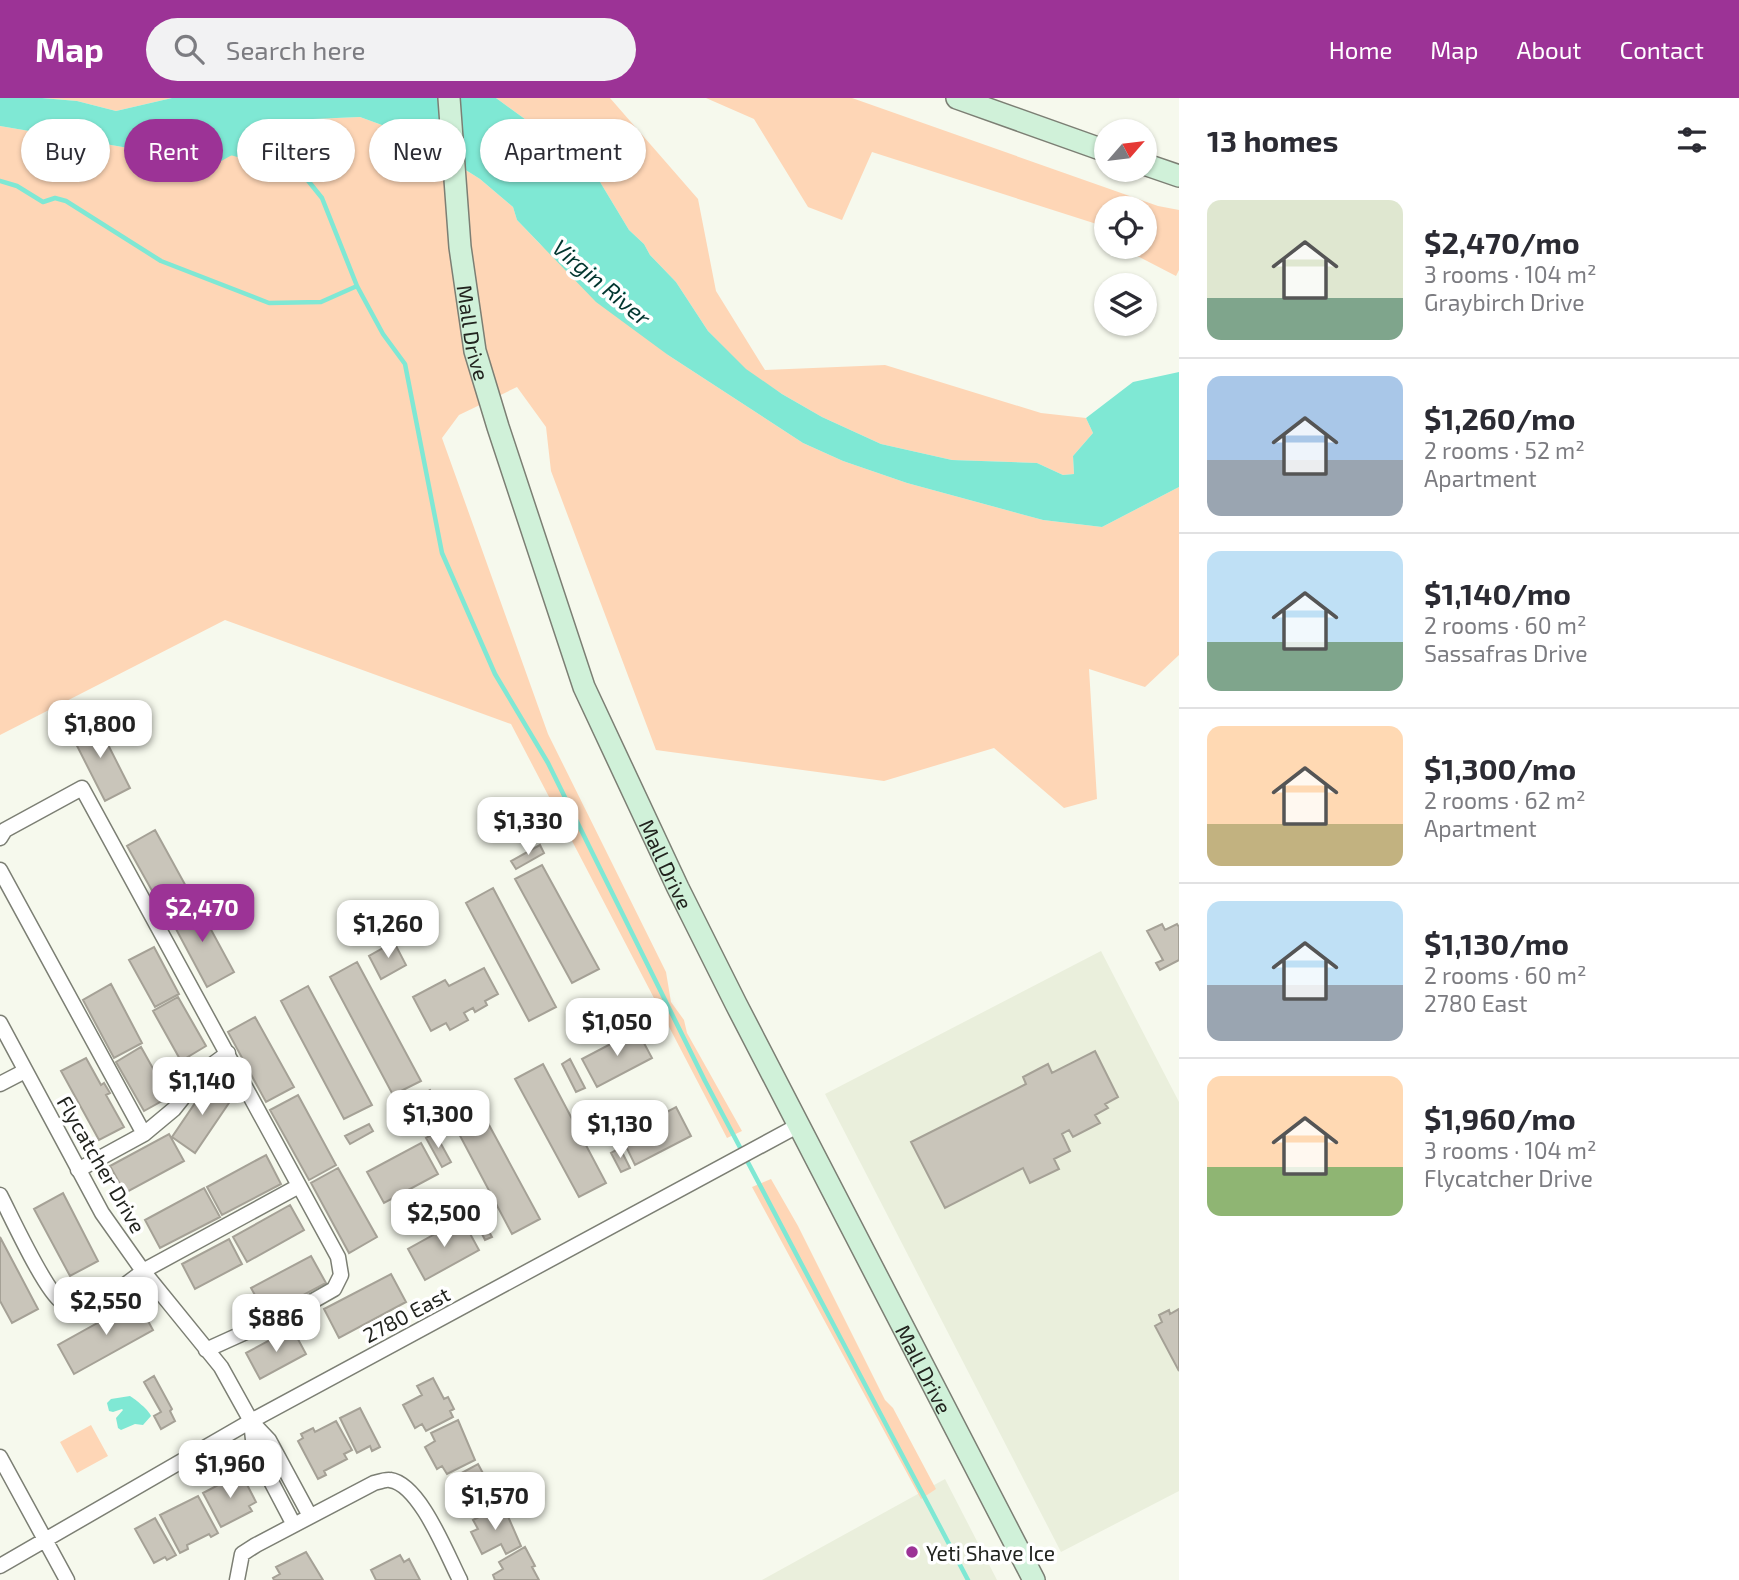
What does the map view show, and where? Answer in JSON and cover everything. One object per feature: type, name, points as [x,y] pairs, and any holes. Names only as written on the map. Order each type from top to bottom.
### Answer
[{"type":"main road","name":"Mall Drive","points":[[449,98],[464,273],[475,351],[584,687],[678,888],[1034,1580]]},
{"type":"main road","points":[[962,99],[1094,146]]},
{"type":"main road","points":[[1157,168],[1179,176]]},
{"type":"street","points":[[0,838],[5,830],[82,788],[338,1257],[341,1275],[334,1289],[269,1326],[239,1334],[206,1350]]},
{"type":"street","points":[[0,870],[144,1134]]},
{"type":"street","name":"Flycatcher Drive","points":[[0,1023],[102,1213],[143,1271],[221,1367],[251,1421],[270,1440],[310,1516]]},
{"type":"street","points":[[78,1170],[144,1134],[174,1110],[205,1070],[228,1053]]},
{"type":"street","points":[[0,1084],[25,1071]]},
{"type":"street","name":"2780 East","points":[[0,1566],[251,1421],[799,1125]]},
{"type":"street","points":[[0,1195],[47,1285],[61,1302],[77,1308],[125,1286],[143,1271],[299,1186]]},
{"type":"street","name":"Flycatcher Drive","points":[[251,1421],[254,1450],[294,1525]]},
{"type":"street","points":[[0,1457],[66,1580]]},
{"type":"street","points":[[237,1580],[242,1554],[374,1483],[390,1480],[408,1489],[420,1501],[460,1580]]},
{"type":"shaded area","points":[[42,98],[172,98],[116,111],[77,101]]},
{"type":"shaded area","points":[[496,98],[610,98],[628,119],[525,119]]},
{"type":"shaded area","points":[[706,98],[852,98],[1130,196],[1094,196],[1094,223],[872,152],[842,220],[808,207],[754,119]]},
{"type":"shaded area","points":[[360,117],[369,120],[369,182],[466,182],[466,170],[480,179],[480,182],[484,182],[513,207],[517,220],[540,244],[668,355],[803,443],[843,461],[907,483],[1043,520],[1102,527],[1179,487],[1179,655],[1145,687],[1089,669],[1097,799],[1064,808],[994,748],[884,781],[656,750],[551,471],[546,427],[517,387],[459,415],[442,438],[548,734],[666,972],[671,1002],[684,1020],[687,1033],[742,1131],[727,1138],[511,724],[225,620],[0,735],[0,126],[21,130],[21,182],[110,182],[110,145],[124,147],[124,182],[223,182],[223,152],[237,148],[237,182],[355,182],[355,119],[313,119]]},
{"type":"shaded area","points":[[646,139],[698,199],[716,291],[765,370],[885,365],[1041,413],[1086,418],[1093,433],[1073,456],[1074,474],[1063,475],[1037,463],[952,460],[881,444],[822,417],[746,370],[708,331],[676,282],[629,230],[600,182],[646,182]]},
{"type":"shaded area","points":[[1157,206],[1179,210],[1179,270],[1176,276],[1143,259],[1157,259]]},
{"type":"shaded area","points":[[1101,951],[1179,1102],[1179,1491],[1061,1552],[825,1094]]},
{"type":"shaded area","points":[[771,1179],[798,1226],[885,1400],[893,1408],[936,1489],[921,1499],[752,1187]]},
{"type":"shaded area","points":[[91,1425],[108,1456],[77,1473],[60,1442]]},
{"type":"shaded area","points":[[945,1479],[997,1580],[762,1580]]},
{"type":"water","points":[[0,98],[77,101],[116,111],[172,98],[496,98],[525,119],[480,119],[480,179],[466,170],[466,119],[237,119],[237,152],[223,160],[223,119],[124,119],[124,147],[110,145],[110,119],[21,119],[21,130],[0,126]]},
{"type":"water","name":"Virgin River","points":[[484,182],[600,182],[629,230],[676,282],[708,331],[746,369],[822,417],[881,444],[952,460],[1037,463],[1063,475],[1074,474],[1073,456],[1093,433],[1086,418],[1133,382],[1179,372],[1179,487],[1102,527],[1043,520],[907,483],[843,461],[803,443],[668,355],[596,302],[517,220],[513,207]]},
{"type":"water","points":[[130,1396],[151,1416],[143,1425],[135,1424],[121,1430],[116,1418],[123,1410],[109,1411],[107,1403],[111,1399]]},
{"type":"building","points":[[95,719],[130,788],[105,801],[70,732]]},
{"type":"building","points":[[155,830],[193,899],[165,914],[127,846]]},
{"type":"building","points":[[540,845],[544,853],[516,869],[511,861]]},
{"type":"building","points":[[542,865],[599,969],[572,983],[515,879]]},
{"type":"building","points":[[493,888],[556,1007],[529,1021],[466,903]]},
{"type":"building","points":[[196,902],[234,972],[207,987],[169,916]]},
{"type":"building","points":[[1162,924],[1165,930],[1177,924],[1179,927],[1179,960],[1160,970],[1156,963],[1163,960],[1147,931]]},
{"type":"building","points":[[394,942],[406,965],[381,979],[369,956]]},
{"type":"building","points":[[154,947],[179,994],[155,1007],[129,960]]},
{"type":"building","points":[[357,962],[421,1081],[393,1095],[330,977]]},
{"type":"building","points":[[484,968],[498,994],[485,1001],[487,1005],[475,1012],[473,1008],[464,1013],[468,1020],[450,1030],[446,1023],[431,1031],[413,997],[445,980],[449,986]]},
{"type":"building","points":[[111,984],[142,1043],[114,1058],[83,1000]]},
{"type":"building","points":[[308,986],[372,1105],[344,1119],[281,1001]]},
{"type":"building","points":[[178,997],[206,1046],[181,1061],[153,1011]]},
{"type":"building","points":[[255,1017],[294,1087],[266,1102],[228,1032]]},
{"type":"building","points":[[637,1030],[652,1058],[597,1087],[582,1059]]},
{"type":"building","points":[[141,1047],[169,1097],[144,1111],[116,1062]]},
{"type":"building","points":[[1095,1051],[1118,1097],[1105,1104],[1108,1108],[1095,1115],[1100,1123],[1073,1137],[1069,1130],[1062,1134],[1070,1151],[1054,1159],[1059,1169],[1030,1183],[1023,1168],[945,1208],[911,1142],[1026,1084],[1023,1077],[1048,1064],[1052,1073]]},
{"type":"building","points":[[86,1058],[101,1085],[104,1083],[110,1093],[106,1095],[124,1127],[99,1140],[61,1071]]},
{"type":"building","points":[[570,1059],[585,1088],[576,1092],[562,1064]]},
{"type":"building","points":[[543,1064],[606,1183],[579,1197],[515,1079]]},
{"type":"building","points":[[210,1081],[233,1097],[195,1153],[172,1137]]},
{"type":"building","points":[[430,1090],[435,1098],[408,1113],[403,1105]]},
{"type":"building","points":[[298,1095],[336,1165],[309,1180],[270,1110]]},
{"type":"building","points":[[476,1101],[540,1219],[512,1234],[449,1115]]},
{"type":"building","points":[[676,1107],[691,1136],[635,1165],[621,1136]]},
{"type":"building","points":[[369,1124],[373,1131],[350,1144],[345,1136]]},
{"type":"building","points":[[435,1133],[451,1162],[442,1167],[426,1138]]},
{"type":"building","points":[[169,1134],[184,1161],[125,1193],[110,1166]]},
{"type":"building","points":[[421,1143],[438,1174],[384,1203],[367,1172]]},
{"type":"building","points":[[620,1148],[630,1168],[621,1172],[611,1153]]},
{"type":"building","points":[[266,1155],[281,1184],[222,1215],[207,1187]]},
{"type":"building","points":[[338,1168],[377,1237],[349,1253],[311,1183]]},
{"type":"building","points":[[204,1188],[220,1217],[160,1248],[145,1220]]},
{"type":"building","points":[[63,1193],[98,1261],[70,1276],[34,1209]]},
{"type":"building","points":[[290,1205],[304,1230],[247,1262],[233,1237]]},
{"type":"building","points":[[462,1219],[479,1250],[425,1280],[408,1249]]},
{"type":"building","points":[[483,1221],[492,1237],[485,1240],[477,1224]]},
{"type":"building","points":[[0,1237],[38,1309],[12,1323],[0,1301]]},
{"type":"building","points":[[229,1239],[242,1264],[195,1289],[182,1264]]},
{"type":"building","points":[[311,1256],[326,1283],[266,1315],[251,1288]]},
{"type":"building","points":[[391,1274],[406,1302],[339,1338],[324,1309]]},
{"type":"building","points":[[137,1301],[153,1330],[74,1374],[58,1345]]},
{"type":"building","points":[[1179,1309],[1179,1371],[1155,1326],[1162,1322],[1159,1315],[1169,1310],[1170,1314]]},
{"type":"building","points":[[292,1328],[306,1354],[260,1379],[246,1353]]},
{"type":"building","points":[[154,1376],[172,1409],[170,1411],[175,1421],[161,1429],[154,1416],[161,1412],[144,1382]]},
{"type":"building","points":[[433,1378],[444,1399],[448,1397],[454,1409],[450,1411],[453,1417],[426,1431],[422,1424],[415,1428],[403,1405],[422,1395],[417,1386]]},
{"type":"building","points":[[360,1408],[380,1447],[372,1451],[370,1446],[357,1453],[340,1418]]},
{"type":"building","points":[[458,1420],[475,1460],[447,1474],[442,1466],[437,1469],[425,1447],[435,1441],[431,1433]]},
{"type":"building","points":[[336,1421],[352,1450],[344,1454],[347,1459],[324,1471],[326,1475],[318,1479],[298,1441],[303,1438],[301,1434],[313,1428],[315,1432]]},
{"type":"building","points":[[478,1464],[499,1503],[483,1511],[478,1501],[460,1511],[448,1489],[460,1483],[456,1476]]},
{"type":"building","points":[[241,1473],[256,1502],[249,1506],[252,1511],[221,1527],[203,1493]]},
{"type":"building","points":[[198,1496],[218,1533],[211,1537],[209,1534],[187,1545],[188,1549],[180,1553],[160,1515]]},
{"type":"building","points":[[503,1505],[521,1546],[506,1554],[501,1544],[482,1554],[471,1532],[478,1529],[473,1520]]},
{"type":"building","points":[[155,1518],[176,1555],[154,1563],[135,1529]]},
{"type":"building","points":[[525,1547],[539,1580],[495,1580],[493,1575],[503,1569],[499,1562]]},
{"type":"building","points":[[306,1552],[323,1580],[274,1580],[273,1578],[280,1574],[276,1567]]},
{"type":"building","points":[[400,1555],[404,1562],[409,1559],[420,1580],[376,1580],[371,1570]]},
{"type":"waterway","points":[[228,152],[289,157],[322,198],[357,286],[383,334],[405,364],[442,553],[495,674],[548,763],[705,1081],[968,1580]]},
{"type":"waterway","points":[[0,181],[17,186],[43,202],[55,198],[66,201],[161,261],[269,303],[321,302],[357,286]]},
{"type":"place","name":"Yeti Shave Ice","points":[[912,1552]]}]
